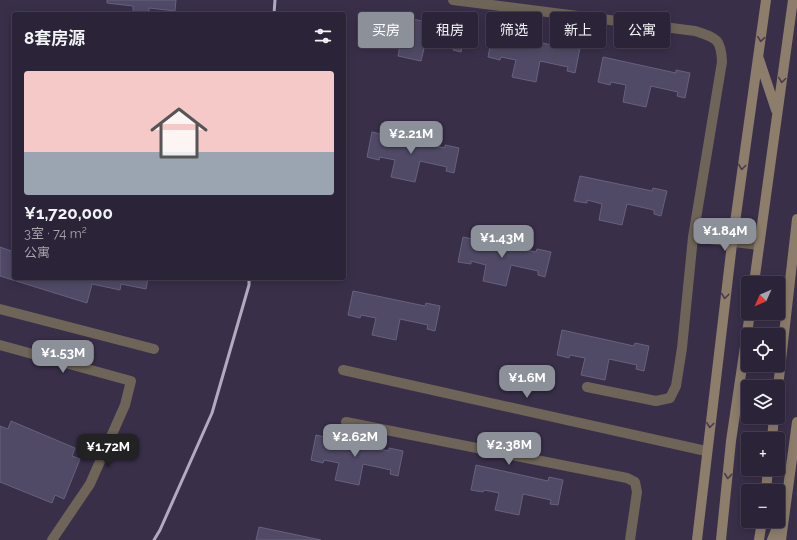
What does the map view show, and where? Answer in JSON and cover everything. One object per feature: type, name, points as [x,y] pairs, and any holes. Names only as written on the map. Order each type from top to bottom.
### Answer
[{"type":"main road","points":[[697,540],[706,451],[732,242],[766,0]]},
{"type":"main road","points":[[755,276],[793,0]]},
{"type":"main road","points":[[758,57],[777,112]]},
{"type":"main road","points":[[779,380],[797,219]]},
{"type":"main road","points":[[721,540],[731,441],[749,320]]},
{"type":"main road","points":[[785,500],[797,422]]},
{"type":"main road","points":[[759,540],[761,528]]},
{"type":"main road","points":[[772,540],[777,528]]},
{"type":"main road","points":[[781,540],[782,528]]},
{"type":"street","points":[[453,0],[695,32],[713,37],[721,48],[722,62],[693,237],[676,386],[670,398],[656,401],[588,387]]},
{"type":"street","points":[[693,237],[759,245]]},
{"type":"street","points":[[0,309],[154,349]]},
{"type":"street","points":[[0,345],[131,381],[124,405],[90,484],[52,540]]},
{"type":"street","points":[[343,370],[706,451]]},
{"type":"street","points":[[346,422],[627,478],[635,482],[637,492],[630,540]]},
{"type":"building","points":[[107,0],[176,0],[175,11],[149,8],[149,12],[133,12],[133,6],[107,3]]},
{"type":"building","points":[[414,19],[422,21],[422,48],[424,48],[421,61],[398,56],[400,48],[414,48]]},
{"type":"building","points":[[542,43],[550,45],[550,48],[580,48],[575,73],[567,71],[568,67],[540,61],[536,82],[512,77],[516,60],[501,57],[500,60],[488,57],[490,48],[542,48]]},
{"type":"building","points":[[454,48],[462,48],[461,52],[453,50]]},
{"type":"building","points":[[603,57],[676,73],[676,70],[690,73],[685,98],[677,96],[678,92],[651,86],[646,107],[623,102],[626,85],[611,82],[610,85],[598,82]]},
{"type":"building","points":[[372,132],[445,148],[445,145],[459,148],[454,173],[446,171],[447,167],[420,161],[415,182],[391,177],[395,160],[380,157],[379,160],[367,157]]},
{"type":"building","points":[[580,176],[652,191],[653,188],[667,191],[661,216],[654,214],[654,210],[627,204],[622,225],[599,220],[602,204],[587,200],[587,203],[574,201]]},
{"type":"building","points":[[463,237],[536,252],[537,249],[551,252],[545,277],[538,275],[538,271],[511,265],[506,286],[483,281],[486,265],[471,261],[471,264],[458,262]]},
{"type":"building","points":[[0,247],[12,251],[12,280],[0,276]]},
{"type":"building","points":[[13,280],[148,280],[146,289],[121,284],[120,290],[92,284],[87,303]]},
{"type":"building","points":[[353,291],[425,306],[426,303],[440,306],[435,331],[427,329],[428,325],[400,319],[396,340],[372,335],[376,318],[361,315],[360,318],[348,315]]},
{"type":"building","points":[[562,330],[634,346],[635,343],[649,346],[644,371],[636,369],[637,365],[609,359],[605,380],[581,375],[585,358],[570,355],[569,358],[557,355]]},
{"type":"building","points":[[11,421],[75,448],[72,456],[80,459],[64,499],[55,495],[52,503],[0,482],[0,426],[8,429]]},
{"type":"building","points":[[316,435],[389,451],[389,448],[403,451],[398,476],[390,474],[391,470],[363,464],[359,485],[335,480],[339,463],[324,460],[323,463],[311,460]]},
{"type":"building","points":[[476,465],[548,481],[549,477],[563,480],[558,505],[550,504],[551,500],[523,494],[519,515],[495,510],[499,493],[484,490],[483,492],[471,490]]},
{"type":"building","points":[[259,527],[321,540],[256,540]]},
{"type":"railway","points":[[274,12],[275,0]]},
{"type":"railway","points":[[154,540],[160,530],[212,413],[249,285],[249,280]]}]
